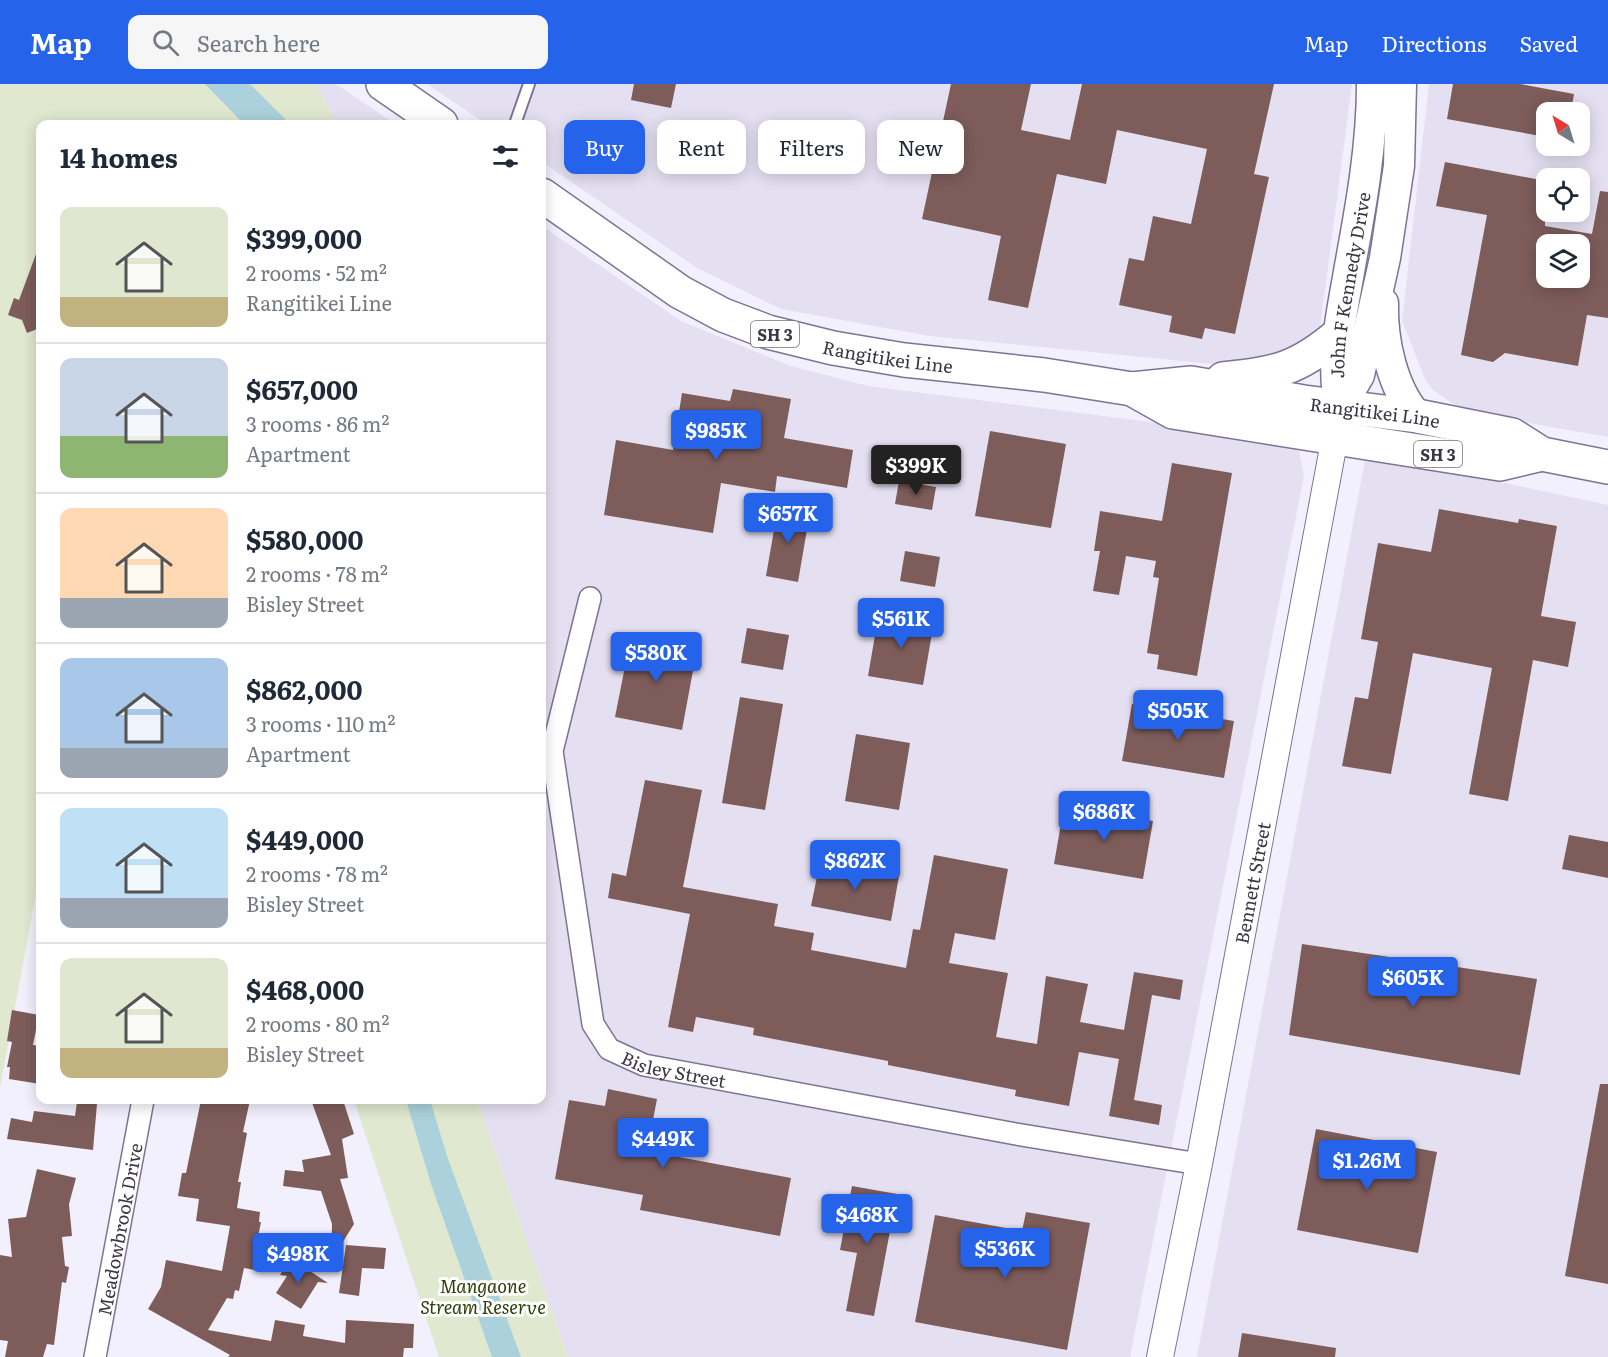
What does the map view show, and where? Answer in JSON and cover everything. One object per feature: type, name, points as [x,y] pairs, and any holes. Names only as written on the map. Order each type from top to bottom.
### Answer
[{"type":"highway","points":[[383,84],[435,120]]},
{"type":"highway","name":"Rangitikei Line","points":[[546,198],[680,292],[723,315],[768,332],[833,348],[904,360],[1044,375],[1132,389],[1191,383],[1500,464],[1542,454]]},
{"type":"highway","points":[[1191,383],[1289,368],[1313,356],[1339,334]]},
{"type":"highway","name":"Rangitikei Line","points":[[1132,389],[1173,411],[1337,422],[1417,416],[1512,435],[1542,454],[1608,467]]},
{"type":"main road","name":"John F Kennedy Drive","points":[[1337,422],[1334,377],[1366,173],[1372,124],[1372,84]]},
{"type":"main road","name":"John F Kennedy Drive","points":[[1337,422],[1359,375],[1385,258],[1397,178],[1401,84]]},
{"type":"main road","points":[[1366,173],[1397,178]]},
{"type":"main road","points":[[1385,258],[1383,316],[1393,371],[1405,403],[1417,416]]},
{"type":"street","name":"Bennett Street","points":[[1160,1357],[1337,422]]},
{"type":"street","name":"Bisley Street","points":[[590,598],[552,751],[593,1024],[609,1048],[644,1065],[1016,1134],[1198,1164]]},
{"type":"street","name":"Meadowbrook Drive","points":[[95,1357],[142,1104]]},
{"type":"lane","points":[[516,120],[530,84]]},
{"type":"shaded area","points":[[316,84],[336,84],[389,120],[335,120]]},
{"type":"shaded area","points":[[427,84],[1352,84],[1319,336],[1270,366],[1212,364],[929,336],[781,309],[697,268],[546,165],[546,120],[480,120]]},
{"type":"shaded area","points":[[1429,84],[1608,84],[1608,437],[1465,412],[1433,390],[1425,379],[1402,321]]},
{"type":"shaded area","points":[[546,229],[681,321],[791,366],[868,386],[1159,423],[1298,445],[1304,476],[1130,1357],[568,1357],[478,1104],[546,1104]]},
{"type":"shaded area","points":[[1378,456],[1608,505],[1608,1357],[1197,1357],[1365,460]]},
{"type":"green space","points":[[0,84],[316,84],[335,120],[36,120],[36,894],[0,1088]]},
{"type":"green space","name":"Mangaone Stream Reserve","points":[[355,1104],[478,1104],[568,1357],[439,1357]]},
{"type":"water","points":[[205,84],[250,84],[286,120],[240,120]]},
{"type":"water","points":[[407,1104],[431,1104],[447,1156],[521,1357],[492,1357],[431,1184]]},
{"type":"building","points":[[634,84],[676,84],[671,108],[631,100]]},
{"type":"building","points":[[951,84],[1031,84],[1021,130],[1070,140],[1082,84],[1274,84],[1254,174],[1269,177],[1235,334],[1205,328],[1202,339],[1169,332],[1172,316],[1119,305],[1129,258],[1144,261],[1153,216],[1191,224],[1207,149],[1117,130],[1106,184],[1057,174],[1028,308],[988,300],[1001,236],[922,219],[932,174],[964,174],[964,120],[943,120]]},
{"type":"building","points":[[1453,84],[1520,84],[1574,94],[1573,102],[1536,102],[1536,135],[1447,119]]},
{"type":"building","points":[[1445,162],[1536,179],[1536,222],[1545,222],[1545,226],[1592,234],[1600,191],[1608,192],[1608,318],[1587,315],[1578,366],[1505,353],[1493,362],[1461,355],[1487,215],[1436,206]]},
{"type":"building","points":[[36,254],[36,330],[27,333],[22,320],[8,315],[14,298],[19,300]]},
{"type":"building","points":[[733,389],[791,399],[784,438],[853,450],[847,488],[777,476],[775,492],[721,483],[713,533],[604,515],[616,440],[673,450],[682,393],[730,401]]},
{"type":"building","points":[[990,431],[1066,444],[1051,528],[975,516]]},
{"type":"building","points":[[1172,463],[1232,473],[1197,676],[1157,669],[1159,655],[1147,653],[1159,578],[1153,577],[1156,561],[1126,556],[1119,595],[1093,591],[1100,551],[1094,551],[1100,511],[1162,521]]},
{"type":"building","points":[[899,481],[936,487],[932,510],[895,504]]},
{"type":"building","points":[[778,507],[810,512],[798,582],[766,576]]},
{"type":"building","points":[[1439,509],[1518,523],[1519,519],[1557,526],[1541,616],[1576,622],[1568,667],[1533,660],[1508,801],[1469,794],[1492,668],[1413,653],[1391,774],[1342,766],[1355,697],[1368,699],[1378,642],[1361,639],[1378,543],[1431,552]]},
{"type":"building","points":[[905,551],[940,557],[935,587],[900,581]]},
{"type":"building","points":[[879,612],[934,622],[923,685],[868,676]]},
{"type":"building","points":[[747,628],[789,635],[783,670],[741,663]]},
{"type":"building","points":[[631,636],[697,649],[682,730],[615,717]]},
{"type":"building","points":[[740,697],[783,704],[765,810],[722,803]]},
{"type":"building","points":[[1132,704],[1234,721],[1224,778],[1122,761]]},
{"type":"building","points":[[856,734],[910,743],[899,810],[845,801]]},
{"type":"building","points":[[645,780],[702,790],[683,887],[778,904],[774,926],[814,933],[811,950],[906,968],[913,929],[920,930],[934,855],[1008,869],[995,940],[955,933],[949,963],[1008,973],[996,1037],[1037,1044],[1046,976],[1088,984],[1080,1022],[1124,1030],[1134,972],[1183,980],[1180,1000],[1152,995],[1134,1100],[1162,1105],[1159,1125],[1109,1116],[1119,1059],[1079,1052],[1069,1106],[1015,1096],[1016,1090],[888,1065],[888,1061],[753,1035],[754,1028],[696,1017],[693,1032],[668,1027],[690,914],[608,898],[612,873],[626,876]]},
{"type":"building","points":[[1064,806],[1153,821],[1143,879],[1054,864]]},
{"type":"building","points":[[1569,835],[1608,842],[1608,878],[1562,869]]},
{"type":"building","points":[[820,862],[899,876],[891,921],[811,906]]},
{"type":"building","points":[[1302,944],[1537,979],[1520,1075],[1289,1035]]},
{"type":"building","points":[[12,1010],[36,1014],[33,1045],[36,1045],[36,1083],[9,1079],[10,1067],[7,1067],[12,1042],[7,1041]]},
{"type":"building","points":[[1600,1084],[1608,1084],[1608,1284],[1565,1276]]},
{"type":"building","points":[[608,1089],[657,1099],[647,1151],[791,1178],[780,1236],[640,1210],[643,1195],[555,1179],[569,1100],[605,1106]]},
{"type":"building","points":[[77,1104],[97,1104],[93,1150],[7,1139],[11,1118],[32,1122],[34,1111],[75,1116]]},
{"type":"building","points":[[200,1104],[249,1104],[243,1132],[247,1133],[238,1182],[241,1182],[237,1208],[260,1212],[259,1222],[261,1222],[255,1252],[258,1252],[255,1270],[244,1268],[239,1291],[235,1290],[233,1299],[227,1298],[208,1330],[271,1341],[275,1320],[305,1325],[303,1336],[345,1343],[346,1320],[414,1324],[413,1348],[404,1348],[403,1357],[228,1357],[230,1355],[148,1309],[161,1287],[166,1260],[222,1271],[230,1226],[196,1221],[199,1199],[178,1196],[182,1173],[186,1173]]},
{"type":"building","points":[[312,1104],[344,1104],[354,1134],[342,1139],[348,1178],[340,1179],[354,1224],[331,1261],[332,1224],[321,1191],[283,1186],[285,1170],[304,1172],[302,1160],[331,1155]]},
{"type":"building","points":[[1316,1129],[1437,1152],[1418,1253],[1297,1230]]},
{"type":"building","points":[[37,1169],[76,1178],[69,1204],[72,1236],[62,1237],[65,1266],[69,1267],[66,1283],[62,1282],[54,1345],[47,1344],[43,1357],[5,1357],[8,1341],[0,1340],[0,1255],[12,1257],[8,1219],[26,1217]]},
{"type":"building","points":[[852,1186],[897,1194],[874,1316],[846,1311],[857,1253],[840,1250]]},
{"type":"building","points":[[1026,1212],[1090,1223],[1067,1350],[915,1322],[935,1215],[1022,1231]]},
{"type":"building","points":[[346,1245],[386,1248],[384,1269],[362,1268],[359,1296],[339,1293]]},
{"type":"building","points":[[290,1258],[328,1283],[318,1282],[301,1309],[276,1293],[287,1276],[280,1275]]},
{"type":"building","points":[[1242,1333],[1336,1348],[1335,1357],[1238,1357]]}]
